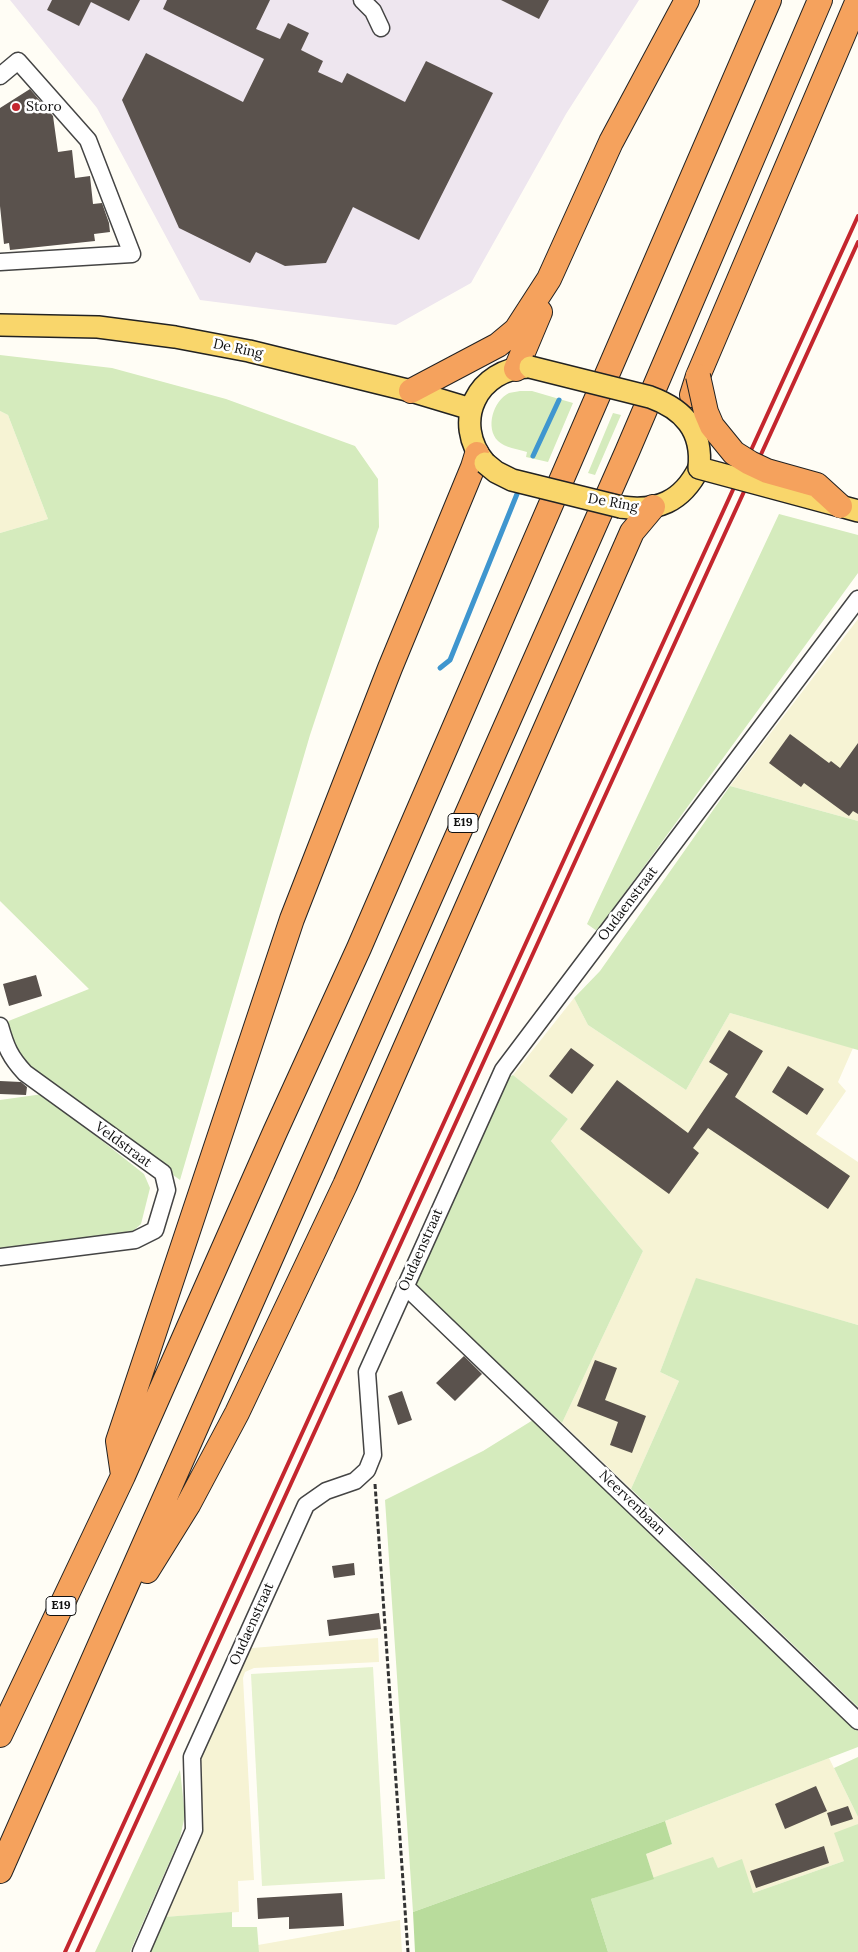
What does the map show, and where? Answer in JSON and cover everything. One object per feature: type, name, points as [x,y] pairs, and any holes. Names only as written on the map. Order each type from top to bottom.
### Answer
[{"type":"highway","points":[[411,391],[485,352],[516,330],[549,279],[611,142],[687,0]]},
{"type":"highway","name":"E19","points":[[0,1735],[123,1476],[275,1132],[360,948],[769,0]]},
{"type":"highway","name":"E19","points":[[0,1871],[627,452],[820,0]]},
{"type":"highway","points":[[698,444],[692,397],[698,376],[858,0]]},
{"type":"highway","points":[[523,368],[549,279]]},
{"type":"highway","points":[[698,376],[706,412],[712,426],[734,453],[767,471],[817,485],[849,509]]},
{"type":"highway","points":[[123,1476],[118,1441],[292,919],[390,668],[473,467],[481,458]]},
{"type":"highway","points":[[101,1645],[188,1505],[232,1422],[345,1185],[632,532],[653,507]]},
{"type":"main road","name":"De Ring","points":[[0,325],[98,327],[175,337],[250,351],[411,391],[471,409]]},
{"type":"main road","points":[[481,458],[469,427],[471,409],[478,393],[491,379],[506,371],[523,368],[650,397],[666,403],[684,417],[698,444],[699,468],[849,509]]},
{"type":"main road","name":"De Ring","points":[[481,458],[496,472],[512,480],[620,507],[638,509],[666,503],[680,495],[699,468]]},
{"type":"street","points":[[362,0],[374,11],[381,28]]},
{"type":"street","points":[[0,76],[18,61],[88,140],[132,254],[0,262]]},
{"type":"street","name":"Oudaenstraat","points":[[141,1952],[194,1830],[192,1757],[306,1505],[326,1491],[355,1481],[367,1470],[373,1455],[367,1372],[503,1070],[858,599]]},
{"type":"street","name":"Veldstraat","points":[[0,1026],[7,1050],[25,1073],[163,1173],[167,1190],[155,1230],[135,1240],[0,1257]]},
{"type":"street","name":"Neervenbaan","points":[[405,1286],[858,1721]]},
{"type":"path","points":[[373,1455],[408,1952]]},
{"type":"shaded area","points":[[10,0],[639,0],[566,114],[471,283],[396,325],[200,300],[97,108]]},
{"type":"shaded area","points":[[0,411],[8,415],[48,519],[0,533]]},
{"type":"shaded area","points":[[858,619],[858,821],[730,786]]},
{"type":"shaded area","points":[[574,998],[588,1025],[686,1090],[730,1013],[853,1048],[838,1082],[846,1091],[816,1134],[858,1162],[858,1325],[696,1279],[660,1372],[679,1381],[631,1489],[562,1423],[643,1251],[551,1141],[568,1119],[513,1075]]},
{"type":"shaded area","points":[[378,1638],[379,1662],[254,1668],[245,1672],[243,1678],[254,1880],[238,1881],[239,1912],[164,1917],[202,1834],[201,1751],[252,1648]]},
{"type":"shaded area","points":[[829,1758],[858,1817],[858,1824],[855,1826],[844,1861],[753,1893],[718,1868],[713,1858],[654,1879],[646,1854],[672,1844],[665,1821]]},
{"type":"shaded area","points":[[400,1920],[402,1952],[259,1952],[258,1945]]},
{"type":"green space","points":[[0,355],[112,368],[226,399],[355,446],[378,479],[379,527],[310,735],[180,1180],[26,1068],[11,1043],[6,1022],[89,989],[0,901],[0,533],[48,519],[8,415],[0,411]]},
{"type":"green space","points":[[532,391],[573,403],[548,462],[526,457],[527,452],[504,445],[494,436],[492,422],[495,408],[503,397],[509,393]]},
{"type":"green space","points":[[613,413],[621,415],[595,475],[588,473]]},
{"type":"green space","points":[[779,514],[858,535],[858,573],[597,931],[587,924]]},
{"type":"green space","points":[[730,786],[858,821],[858,1050],[730,1013],[686,1090],[588,1025],[574,998],[600,971]]},
{"type":"green space","points":[[513,1075],[568,1119],[551,1141],[643,1251],[562,1423],[422,1295],[416,1286],[416,1279],[509,1077]]},
{"type":"green space","points":[[43,1094],[144,1174],[150,1188],[141,1224],[133,1231],[0,1248],[0,1100]]},
{"type":"green space","points":[[696,1278],[858,1325],[858,1707],[631,1489],[679,1381],[660,1372]]},
{"type":"green space","points":[[533,1420],[858,1731],[858,1747],[665,1821],[413,1912],[385,1500],[483,1451]]},
{"type":"green space","points":[[373,1667],[385,1879],[262,1886],[251,1674]]},
{"type":"green space","points":[[858,1757],[858,1817],[834,1768]]},
{"type":"green space","points":[[180,1770],[185,1815],[180,1838],[130,1952],[95,1952]]},
{"type":"green space","points":[[665,1821],[672,1844],[646,1854],[654,1879],[591,1899],[608,1952],[415,1952],[413,1912]]},
{"type":"green space","points":[[858,1824],[858,1952],[608,1952],[591,1899],[713,1857],[718,1868],[742,1859],[753,1893],[844,1861],[834,1833]]},
{"type":"green space","points":[[232,1912],[232,1927],[257,1927],[259,1952],[148,1952],[164,1917]]},
{"type":"building","points":[[52,0],[140,0],[129,21],[91,2],[79,26],[47,10]]},
{"type":"building","points":[[167,0],[270,0],[256,29],[280,39],[288,23],[309,33],[301,50],[323,61],[318,72],[342,83],[347,73],[405,102],[426,61],[493,93],[419,240],[353,207],[326,263],[285,266],[256,252],[250,263],[179,228],[122,100],[146,53],[243,102],[264,59],[163,9]]},
{"type":"building","points":[[501,0],[549,0],[539,19]]},
{"type":"building","points":[[30,89],[53,116],[58,152],[72,150],[75,178],[90,176],[93,204],[102,203],[110,232],[94,234],[95,241],[10,250],[9,243],[4,244],[0,206],[0,108]]},
{"type":"building","points":[[790,734],[829,763],[831,761],[840,768],[858,743],[858,814],[853,811],[849,816],[804,783],[801,787],[769,763]]},
{"type":"building","points":[[36,975],[42,996],[9,1006],[3,984]]},
{"type":"building","points":[[729,1030],[763,1051],[735,1097],[850,1176],[828,1209],[708,1128],[693,1148],[699,1153],[669,1194],[580,1129],[617,1080],[688,1133],[728,1074],[709,1062]]},
{"type":"building","points":[[571,1048],[594,1065],[572,1094],[549,1076]]},
{"type":"building","points":[[788,1066],[824,1089],[807,1115],[772,1092]]},
{"type":"building","points":[[0,1081],[21,1082],[27,1087],[26,1095],[0,1094]]},
{"type":"building","points":[[464,1356],[482,1374],[455,1401],[436,1383]]},
{"type":"building","points":[[595,1360],[617,1368],[605,1400],[646,1416],[632,1453],[610,1445],[618,1422],[577,1406]]},
{"type":"building","points":[[402,1391],[412,1420],[398,1425],[388,1396]]},
{"type":"building","points":[[354,1563],[355,1575],[334,1578],[332,1566]]},
{"type":"building","points":[[379,1613],[381,1629],[329,1636],[327,1620]]},
{"type":"building","points":[[816,1786],[827,1811],[785,1829],[775,1804]]},
{"type":"building","points":[[848,1806],[853,1819],[831,1826],[827,1813]]},
{"type":"building","points":[[824,1846],[829,1863],[756,1888],[750,1871]]},
{"type":"building","points":[[342,1893],[344,1926],[289,1929],[289,1917],[258,1919],[257,1898]]},
{"type":"waterway","points":[[533,456],[559,400]]},
{"type":"waterway","points":[[440,668],[450,660],[517,494]]},
{"type":"railway","points":[[65,1952],[858,216]]},
{"type":"railway","points":[[77,1952],[858,242]]},
{"type":"place","name":"Storo","points":[[16,107]]}]
